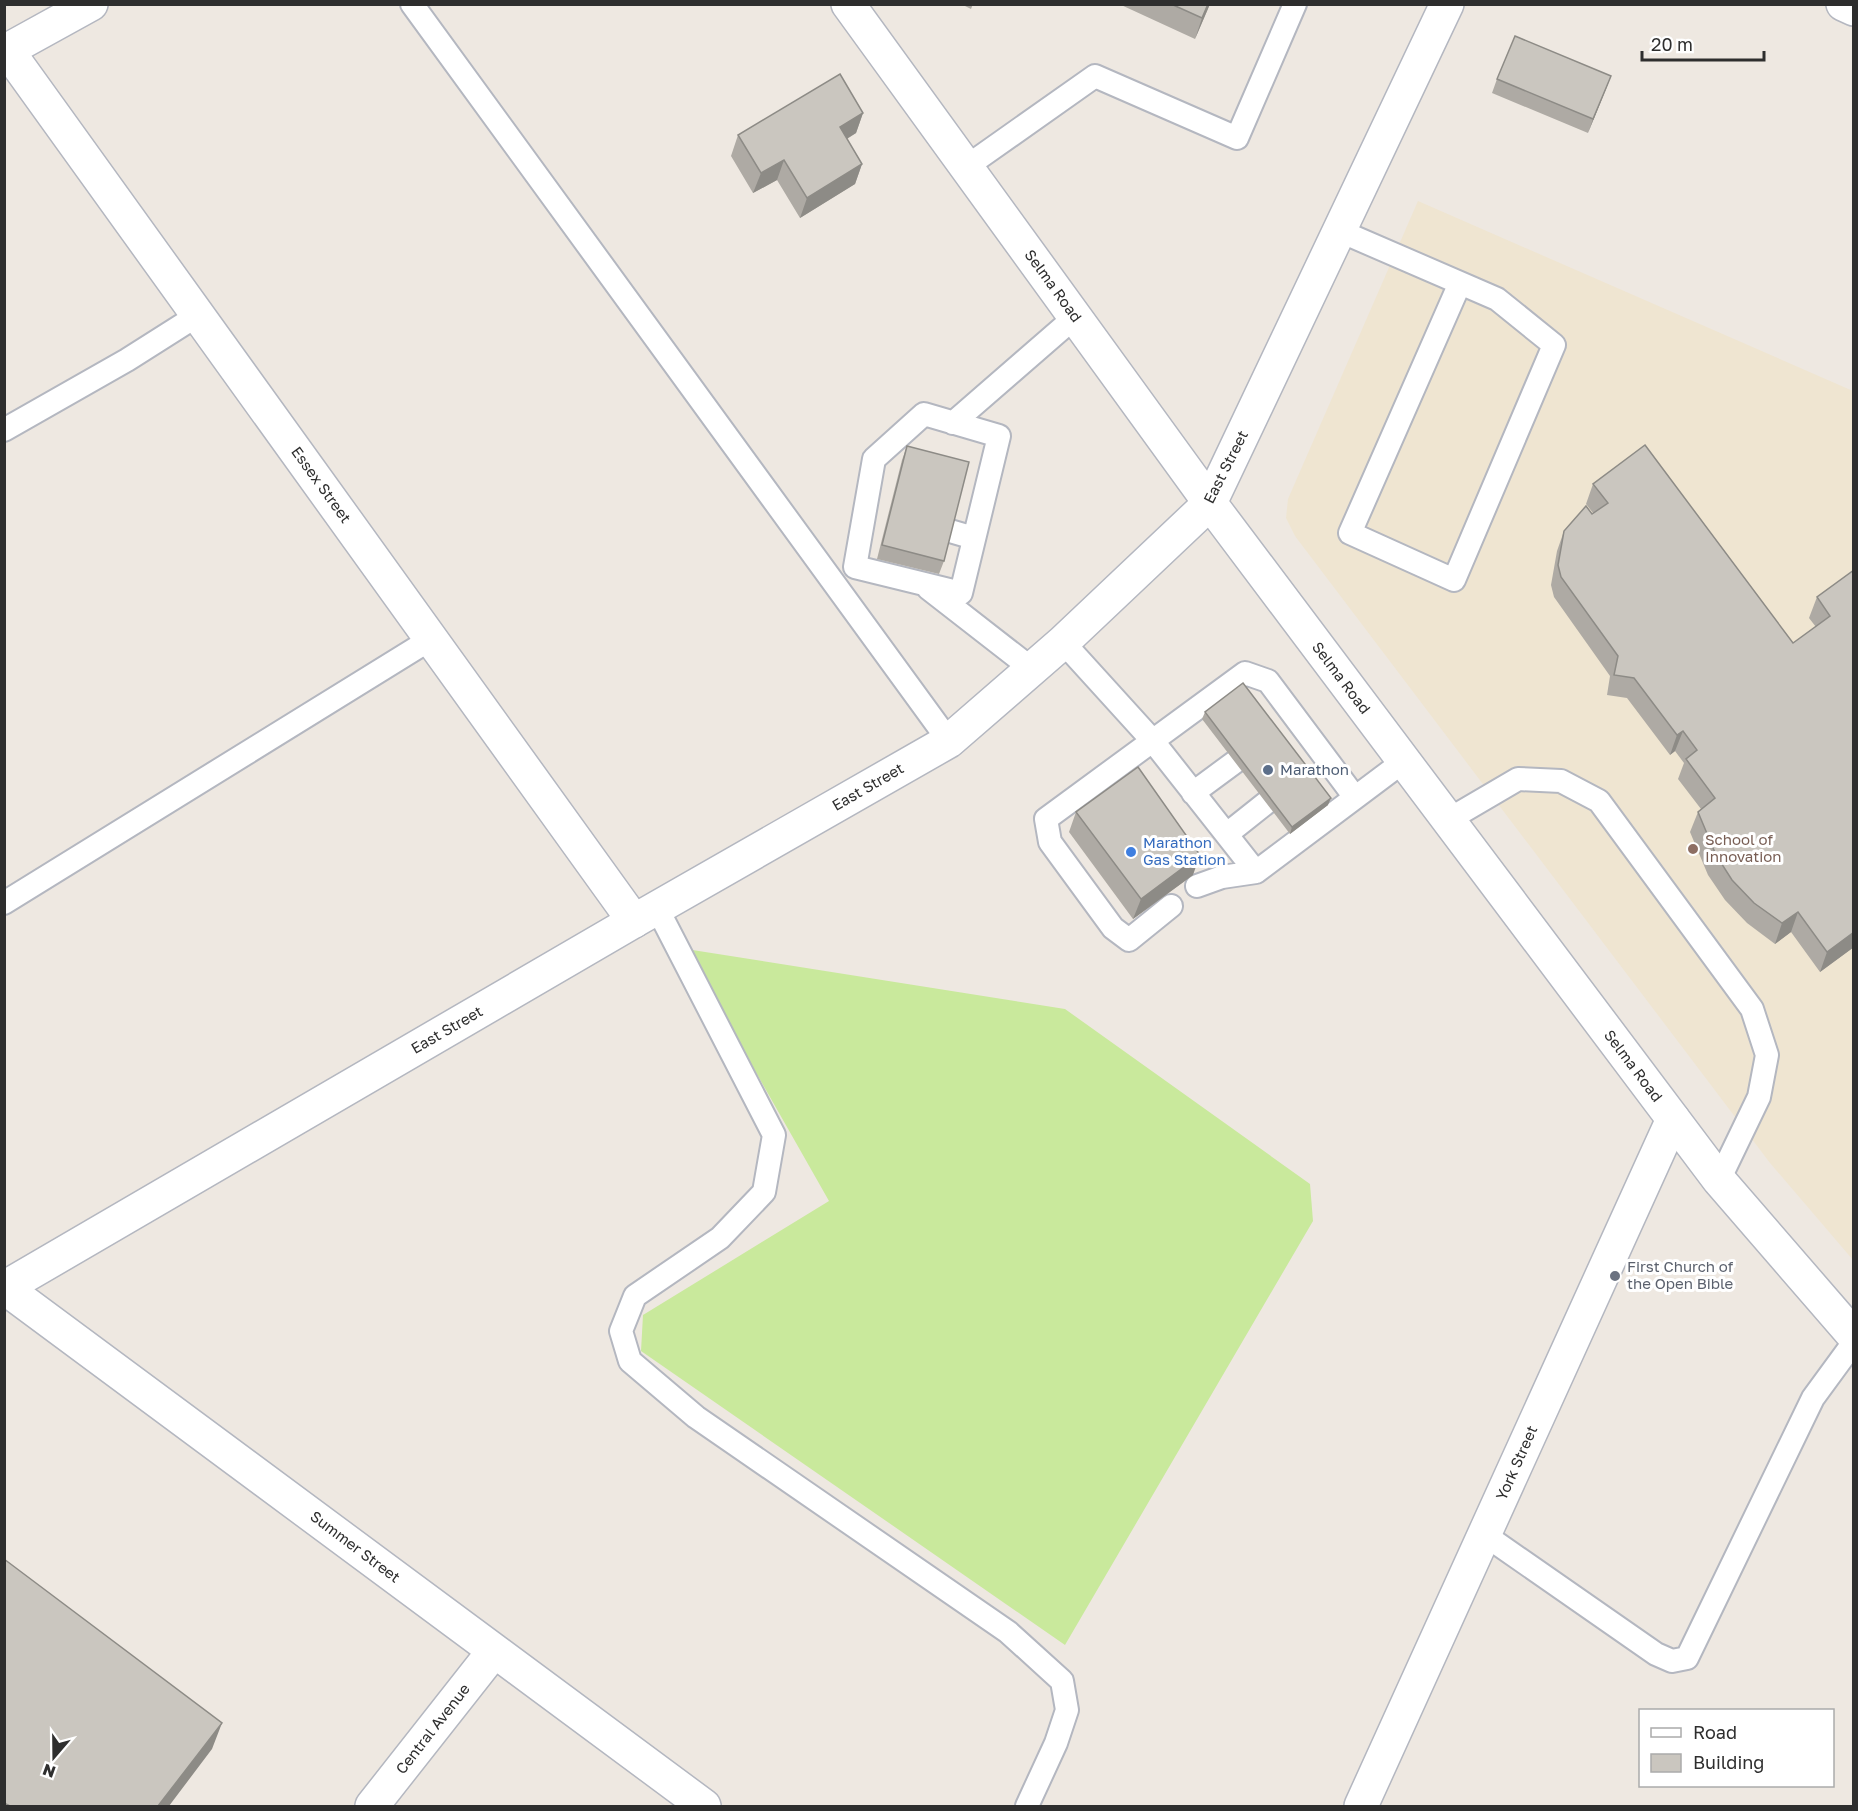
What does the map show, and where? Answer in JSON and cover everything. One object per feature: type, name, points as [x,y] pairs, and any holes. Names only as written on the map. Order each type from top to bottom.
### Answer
[{"type":"street","points":[[6,51],[91,4]]},
{"type":"street","name":"Selma Road","points":[[848,4],[1210,504],[1719,1180],[1854,1336]]},
{"type":"street","name":"East Street","points":[[5,1288],[646,914],[949,741],[1063,642],[1210,504],[1447,4]]},
{"type":"street","points":[[1843,4],[1854,9]]},
{"type":"street","name":"Essex Street","points":[[6,51],[431,639],[646,914]]},
{"type":"street","name":"York Street","points":[[1361,1806],[1673,1119]]},
{"type":"street","name":"Summer Street","points":[[5,1288],[704,1806]]},
{"type":"street","name":"Central Avenue","points":[[372,1806],[494,1651]]},
{"type":"lane","points":[[412,4],[949,741]]},
{"type":"lane","points":[[966,167],[1095,76],[1237,138],[1295,4]]},
{"type":"lane","points":[[1340,231],[1497,299],[1554,345],[1454,580],[1350,533],[1460,283]]},
{"type":"lane","points":[[4,430],[128,360],[198,315]]},
{"type":"lane","points":[[953,423],[1075,317]]},
{"type":"lane","points":[[924,414],[953,423],[999,436],[961,592],[855,567],[877,515],[874,459],[924,414]]},
{"type":"lane","points":[[950,531],[974,538]]},
{"type":"lane","points":[[924,585],[1032,669]]},
{"type":"lane","points":[[4,903],[431,639]]},
{"type":"lane","points":[[1063,642],[1152,740],[1256,872]]},
{"type":"lane","points":[[1171,906],[1129,940],[1113,928],[1050,842],[1046,819],[1245,673],[1268,681],[1287,722],[1318,764],[1354,796]]},
{"type":"lane","points":[[1197,886],[1222,877],[1256,872],[1354,796],[1404,761]]},
{"type":"lane","points":[[1193,793],[1235,762]]},
{"type":"lane","points":[[1448,820],[1518,778],[1561,781],[1599,801],[1752,1009],[1767,1055],[1759,1097],[1719,1180]]},
{"type":"lane","points":[[1227,834],[1266,803]]},
{"type":"lane","points":[[646,914],[774,1135],[764,1192],[720,1238],[634,1296],[621,1331],[630,1361],[696,1416],[1008,1632],[1062,1681],[1067,1710],[1056,1743],[1028,1806]]},
{"type":"lane","points":[[1485,1535],[1656,1654],[1672,1661],[1688,1658],[1813,1398],[1854,1342]]},
{"type":"shaded area","name":"School of Innovation","points":[[1418,201],[1853,391],[1853,1260],[1770,1163],[1295,536],[1286,518],[1288,499]]},
{"type":"green space","points":[[686,949],[1065,1009],[1310,1184],[1313,1221],[1065,1645],[641,1351],[643,1315],[829,1201]]},
{"type":"building","points":[[1171,4],[1208,4],[1202,18]]},
{"type":"building","points":[[1515,36],[1611,76],[1593,119],[1497,79]]},
{"type":"building","points":[[840,74],[863,113],[840,127],[862,164],[807,198],[784,160],[761,173],[738,135]]},
{"type":"building","points":[[1645,445],[1793,643],[1830,616],[1817,597],[1854,570],[1854,932],[1827,952],[1798,912],[1782,923],[1754,903],[1732,880],[1716,855],[1698,812],[1715,798],[1686,759],[1697,750],[1683,731],[1677,735],[1634,678],[1614,675],[1618,656],[1561,577],[1558,565],[1564,531],[1586,506],[1592,514],[1608,503],[1593,484]]},
{"type":"building","points":[[907,446],[969,462],[944,561],[882,545]]},
{"type":"building","points":[[1243,683],[1331,798],[1292,827],[1205,712]]},
{"type":"building","points":[[1138,767],[1200,855],[1141,899],[1076,812]]},
{"type":"building","points":[[4,1559],[222,1723],[158,1806],[10,1806],[4,1803]]},
{"type":"place","name":"Marathon","points":[[1268,770]]},
{"type":"place","name":"School of Innovation","points":[[1693,849]]},
{"type":"place","name":"Marathon Gas Station","points":[[1131,852]]},
{"type":"place","name":"First Church of the Open Bible","points":[[1615,1276]]}]
